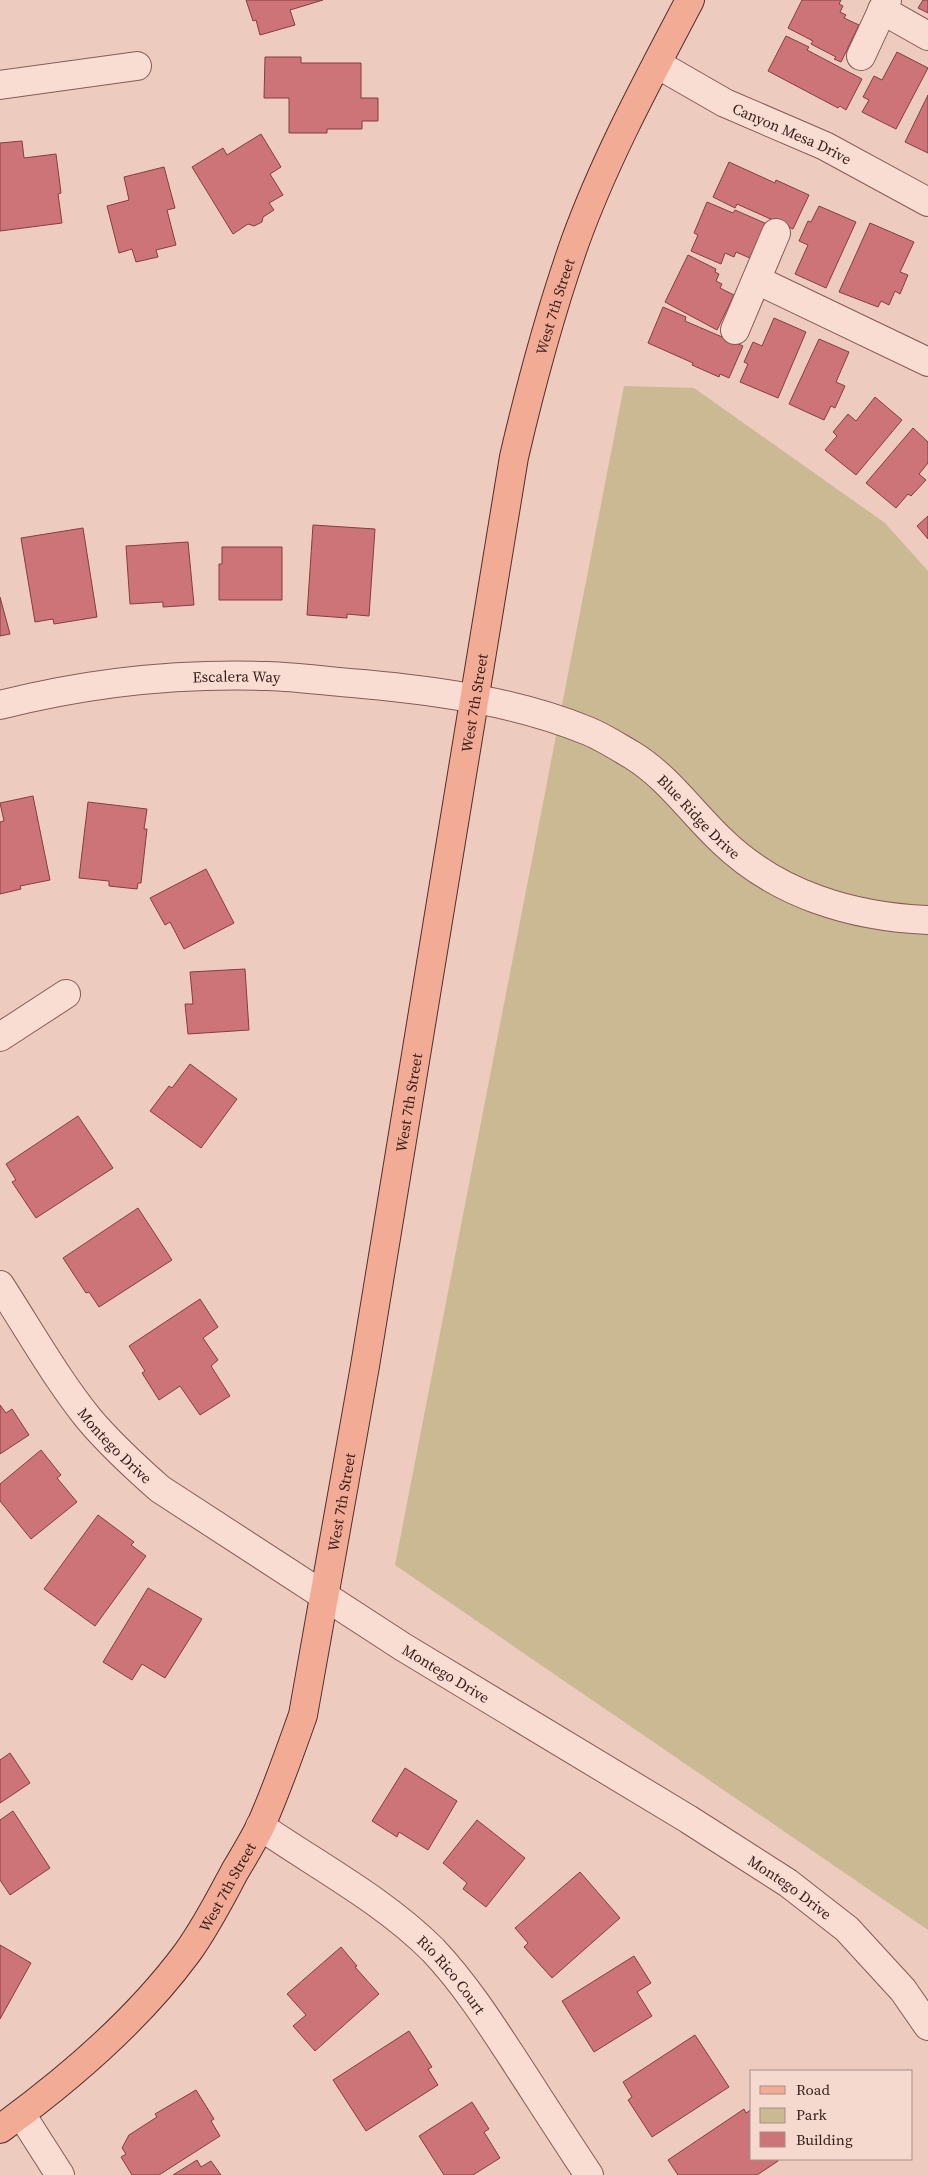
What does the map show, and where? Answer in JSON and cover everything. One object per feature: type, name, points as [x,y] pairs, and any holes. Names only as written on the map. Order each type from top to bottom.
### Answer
[{"type":"main road","name":"West 7th Street","points":[[0,2130],[22,2114],[115,2034],[152,1995],[187,1953],[214,1912],[260,1826],[287,1763],[303,1715],[365,1366],[514,457],[550,318],[580,232],[614,151],[690,0]]},
{"type":"street","points":[[861,56],[884,5],[928,36]]},
{"type":"street","name":"Canyon Mesa Drive","points":[[657,64],[725,103],[825,146],[928,202]]},
{"type":"street","points":[[0,85],[137,66]]},
{"type":"street","points":[[735,330],[776,233]]},
{"type":"street","points":[[757,280],[928,362]]},
{"type":"street","name":"Escalera Way","points":[[0,705],[36,696],[161,678],[259,676],[394,687],[473,698]]},
{"type":"street","name":"Blue Ridge Drive","points":[[473,698],[564,722],[590,732],[634,757],[674,790],[723,842],[760,871],[800,893],[843,909],[894,918],[928,920]]},
{"type":"street","points":[[0,1037],[66,994]]},
{"type":"street","name":"Montego Drive","points":[[0,1285],[68,1389],[90,1419],[126,1459],[160,1489],[411,1652],[688,1819],[788,1883],[847,1929],[903,1990],[928,2026]]},
{"type":"street","name":"Rio Rico Court","points":[[260,1826],[362,1893],[398,1919],[432,1950],[462,1984],[489,2022],[589,2175]]},
{"type":"street","points":[[22,2114],[60,2175]]},
{"type":"green space","points":[[624,386],[694,388],[885,523],[928,571],[928,1930],[395,1565]]},
{"type":"building","points":[[246,0],[323,0],[290,10],[295,25],[260,35],[256,20],[253,21]]},
{"type":"building","points":[[802,0],[841,0],[839,4],[843,6],[840,12],[846,15],[844,18],[859,25],[841,62],[834,59],[836,57],[811,44],[813,41],[788,28]]},
{"type":"building","points":[[923,0],[928,0],[928,13],[918,8]]},
{"type":"building","points":[[786,36],[809,47],[807,50],[862,79],[846,110],[840,106],[838,108],[768,71]]},
{"type":"building","points":[[897,52],[928,68],[896,129],[862,112],[869,100],[863,97],[874,76],[882,80]]},
{"type":"building","points":[[265,57],[301,57],[301,63],[361,63],[361,98],[378,98],[378,121],[362,121],[362,129],[327,129],[327,133],[289,133],[289,98],[264,98]]},
{"type":"building","points":[[928,95],[928,153],[905,142]]},
{"type":"building","points":[[261,134],[281,167],[270,174],[283,195],[269,203],[274,210],[263,217],[262,222],[254,226],[248,224],[233,234],[192,167],[223,148],[227,155]]},
{"type":"building","points":[[22,141],[24,158],[56,154],[61,193],[58,194],[62,223],[0,231],[0,143]]},
{"type":"building","points":[[729,162],[775,183],[776,180],[809,195],[793,229],[737,204],[735,208],[713,197]]},
{"type":"building","points":[[164,167],[175,208],[167,210],[176,245],[156,250],[158,257],[136,262],[132,249],[119,253],[107,206],[129,200],[124,177]]},
{"type":"building","points":[[707,202],[733,213],[735,210],[767,224],[752,259],[736,252],[734,257],[725,253],[721,264],[691,251],[698,235],[694,233]]},
{"type":"building","points":[[819,206],[856,222],[826,288],[795,274],[808,245],[799,241],[808,221],[811,222]]},
{"type":"building","points":[[870,223],[914,242],[900,272],[908,275],[900,294],[895,291],[889,305],[881,301],[878,307],[839,292]]},
{"type":"building","points":[[688,255],[716,269],[715,272],[719,274],[716,281],[722,284],[720,288],[734,295],[717,330],[665,302]]},
{"type":"building","points":[[663,307],[686,317],[685,321],[743,346],[729,378],[720,374],[719,377],[648,343]]},
{"type":"building","points":[[774,318],[806,332],[778,398],[740,382],[748,364],[744,362],[753,342],[762,346]]},
{"type":"building","points":[[819,339],[849,352],[836,382],[845,386],[835,408],[831,406],[824,420],[789,404]]},
{"type":"building","points":[[875,397],[902,420],[856,475],[825,450],[837,436],[833,432],[848,414],[856,421]]},
{"type":"building","points":[[913,428],[928,442],[928,463],[919,474],[926,480],[911,496],[908,494],[896,508],[866,483]]},
{"type":"building","points":[[928,516],[928,539],[917,526]]},
{"type":"building","points":[[313,525],[375,529],[369,616],[347,614],[347,618],[307,615]]},
{"type":"building","points":[[83,528],[97,617],[54,624],[53,619],[35,622],[21,538]]},
{"type":"building","points":[[188,542],[194,605],[163,607],[163,602],[130,604],[126,546]]},
{"type":"building","points":[[222,547],[282,547],[282,600],[219,600],[219,564],[222,564]]},
{"type":"building","points":[[0,597],[10,634],[0,636]]},
{"type":"building","points":[[33,796],[50,880],[20,886],[21,889],[0,894],[0,822],[4,821],[0,803]]},
{"type":"building","points":[[88,802],[147,809],[144,829],[147,829],[141,883],[138,883],[137,889],[109,886],[109,881],[79,878]]},
{"type":"building","points":[[206,869],[234,923],[184,949],[170,922],[165,925],[150,898]]},
{"type":"building","points":[[245,969],[249,1030],[188,1034],[185,1004],[193,1004],[190,972]]},
{"type":"building","points":[[190,1064],[237,1099],[201,1148],[150,1111],[169,1086],[172,1088]]},
{"type":"building","points":[[78,1116],[113,1168],[36,1218],[12,1182],[16,1180],[6,1164]]},
{"type":"building","points":[[138,1208],[172,1260],[99,1307],[89,1292],[86,1293],[63,1258]]},
{"type":"building","points":[[200,1299],[218,1327],[203,1338],[218,1360],[211,1366],[230,1396],[200,1415],[180,1386],[159,1400],[142,1373],[145,1371],[129,1346]]},
{"type":"building","points":[[0,1405],[6,1413],[12,1409],[29,1435],[0,1454]]},
{"type":"building","points":[[41,1450],[61,1475],[57,1478],[77,1502],[31,1539],[0,1501],[0,1484]]},
{"type":"building","points":[[98,1515],[134,1542],[131,1545],[146,1556],[95,1626],[44,1589]]},
{"type":"building","points":[[148,1588],[202,1619],[165,1678],[142,1664],[132,1680],[103,1662]]},
{"type":"building","points":[[10,1753],[30,1783],[0,1803],[0,1760]]},
{"type":"building","points":[[405,1768],[457,1801],[428,1850],[399,1832],[397,1837],[372,1821]]},
{"type":"building","points":[[13,1811],[50,1868],[10,1895],[0,1880],[0,1820]]},
{"type":"building","points":[[477,1820],[525,1858],[486,1907],[463,1889],[467,1883],[443,1863]]},
{"type":"building","points":[[580,1872],[620,1918],[552,1978],[524,1947],[528,1943],[515,1928]]},
{"type":"building","points":[[0,1945],[31,1963],[0,2019]]},
{"type":"building","points":[[341,1947],[357,1966],[355,1967],[379,1994],[315,2051],[293,2026],[306,2015],[287,1994]]},
{"type":"building","points":[[634,1956],[651,1983],[637,1992],[652,2016],[594,2052],[562,2001]]},
{"type":"building","points":[[409,2031],[432,2067],[428,2069],[438,2085],[366,2131],[333,2080]]},
{"type":"building","points":[[695,2035],[729,2087],[652,2137],[628,2100],[632,2097],[623,2082]]},
{"type":"building","points":[[196,2090],[214,2119],[211,2121],[220,2136],[159,2175],[132,2175],[121,2157],[126,2154],[122,2148],[129,2135],[157,2117],[155,2114]]},
{"type":"building","points":[[472,2102],[489,2129],[484,2132],[500,2158],[473,2175],[444,2175],[419,2136]]},
{"type":"building","points":[[744,2109],[746,2113],[750,2110],[750,2160],[778,2161],[757,2175],[678,2175],[668,2160]]},
{"type":"building","points":[[197,2160],[201,2167],[211,2161],[221,2175],[173,2175]]}]
